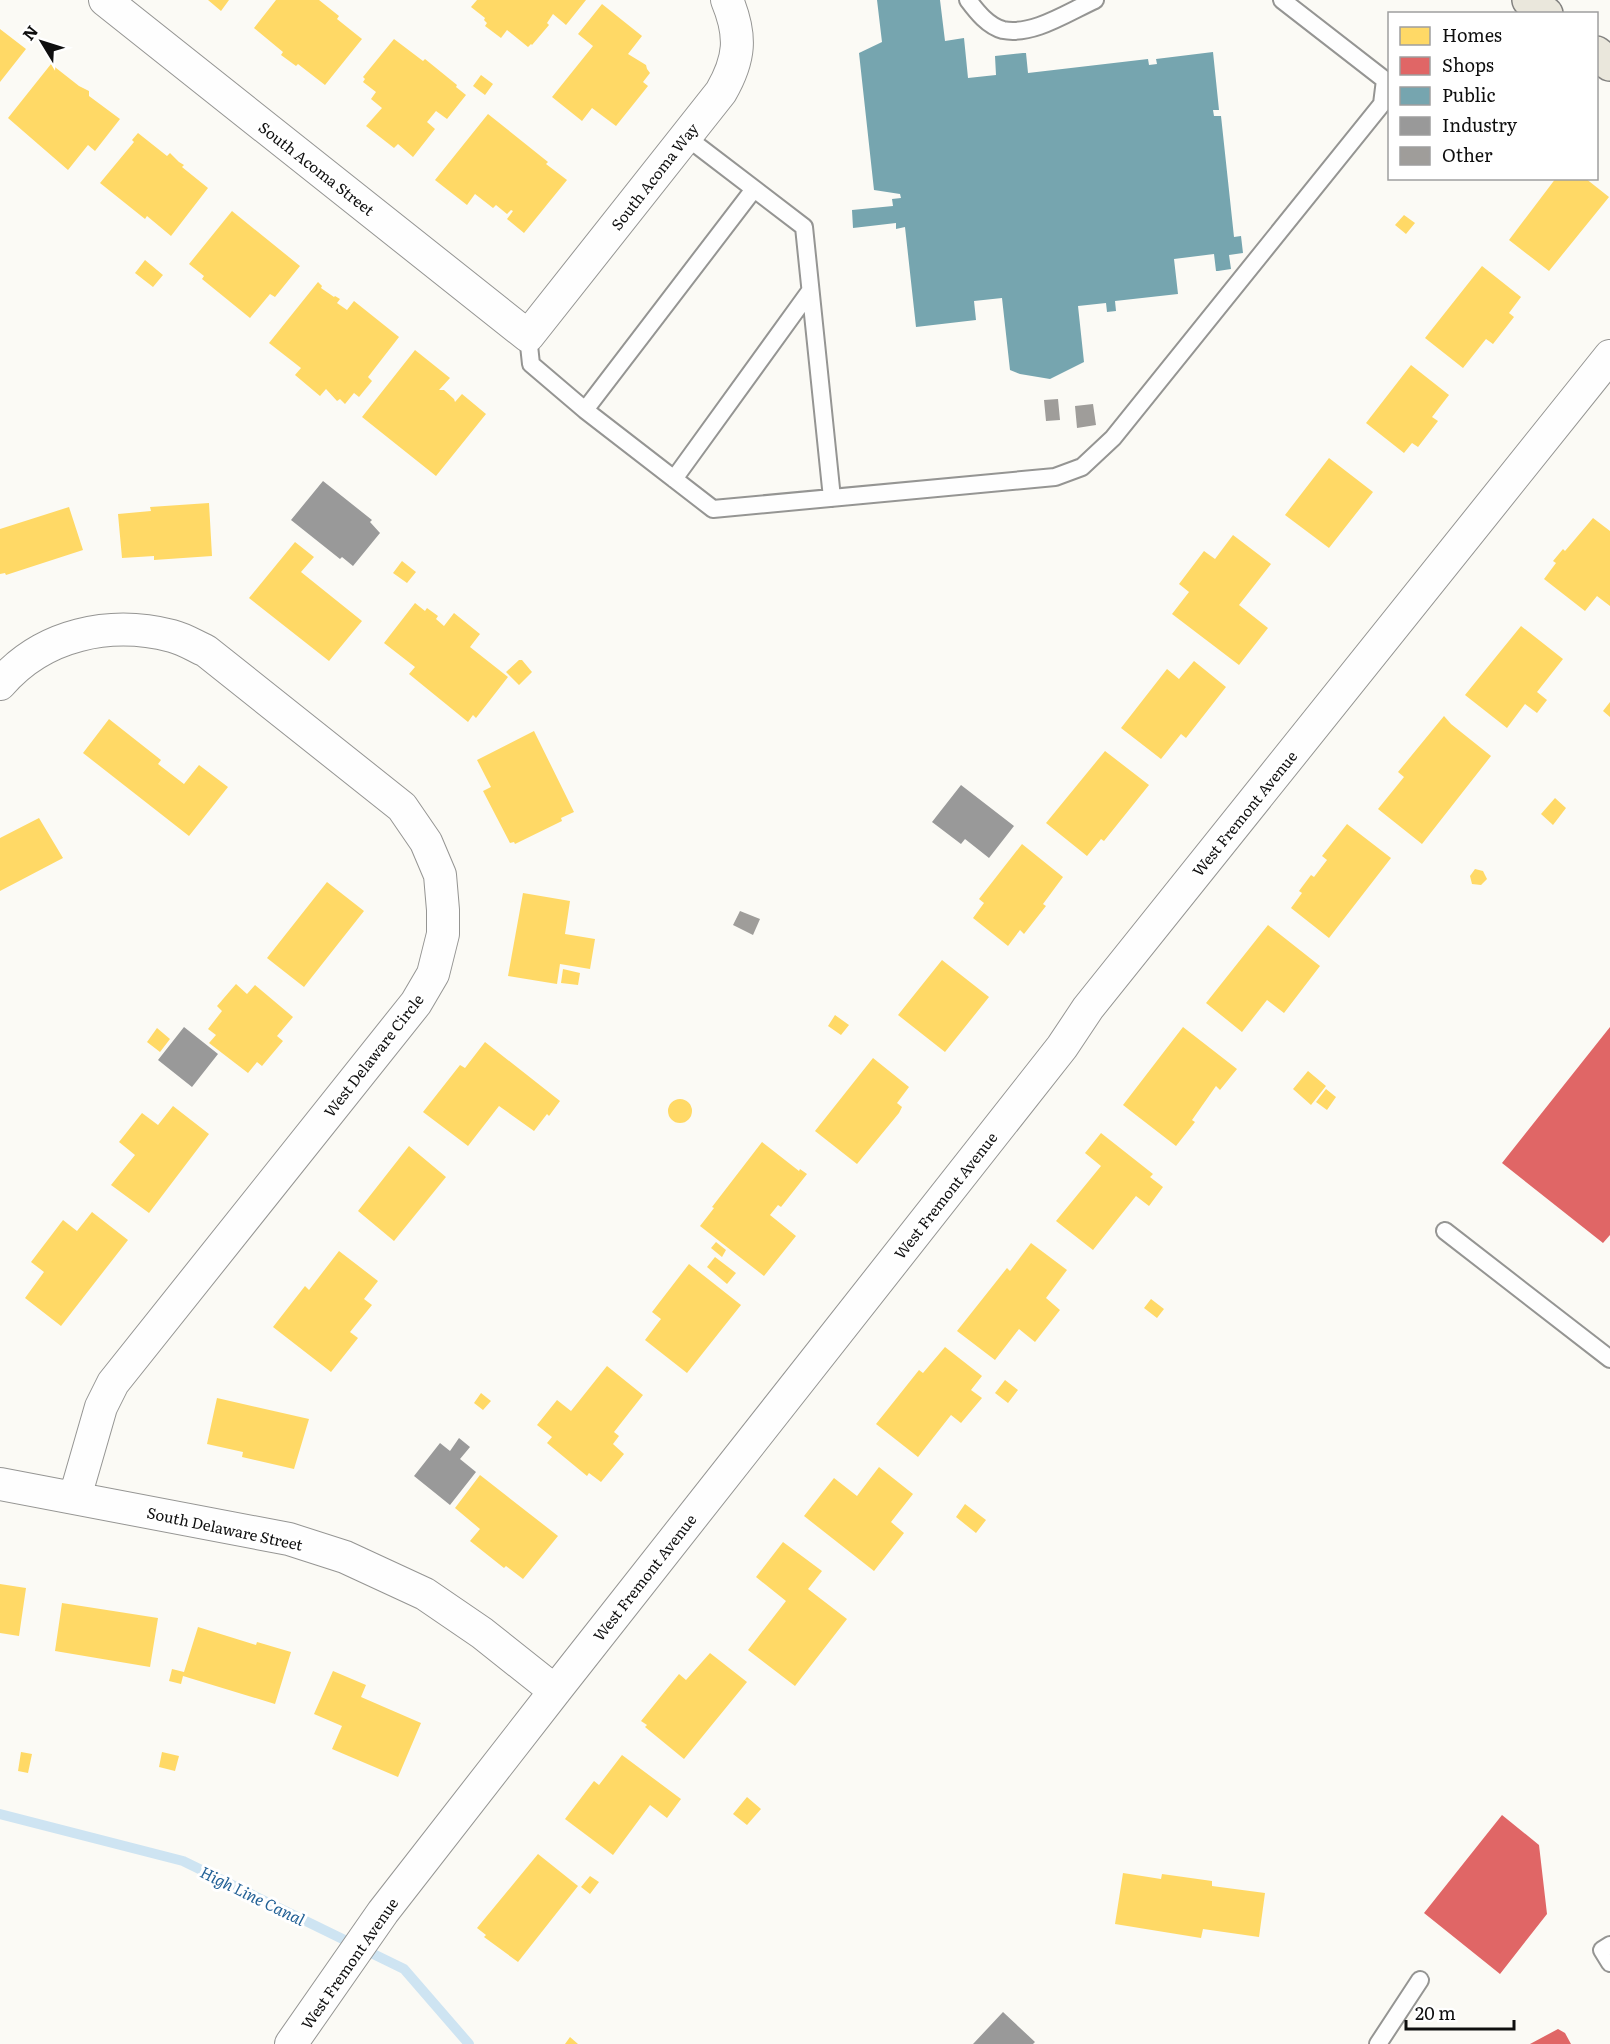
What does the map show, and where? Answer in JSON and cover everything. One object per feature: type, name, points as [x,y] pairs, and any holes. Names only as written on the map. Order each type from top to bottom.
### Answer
[{"type":"main road","points":[[1529,0],[1544,12]]},
{"type":"main road","points":[[1598,55],[1610,64]]},
{"type":"street","name":"South Acoma Street","points":[[105,0],[528,336]]},
{"type":"street","name":"South Acoma Way","points":[[528,336],[721,92],[732,73],[736,57],[736,22],[727,0]]},
{"type":"street","name":"West Fremont Avenue","points":[[291,2044],[383,1912],[1062,1047],[1088,1008],[1610,356]]},
{"type":"street","name":"West Delaware Circle","points":[[0,684],[27,658],[65,638],[102,629],[124,628],[174,636],[206,651],[402,807],[426,842],[440,875],[444,910],[443,934],[433,974],[416,1003],[113,1383],[100,1407],[75,1497]]},
{"type":"street","name":"South Delaware Street","points":[[0,1484],[289,1539],[345,1557],[424,1594],[482,1633],[555,1691]]},
{"type":"lane","points":[[968,0],[980,16],[1001,30],[1019,31],[1040,25],[1095,0]]},
{"type":"lane","points":[[528,336],[531,364],[585,410],[713,509],[1055,477],[1082,467],[1113,438],[1382,105],[1385,80],[1282,0]]},
{"type":"lane","points":[[685,136],[804,227],[832,498]]},
{"type":"lane","points":[[585,410],[754,189]]},
{"type":"lane","points":[[674,479],[810,291]]},
{"type":"lane","points":[[1445,1231],[1610,1359]]},
{"type":"lane","points":[[1610,1945],[1602,1950],[1610,1963]]},
{"type":"lane","points":[[1378,2044],[1420,1980]]},
{"type":"building: Homes","points":[[208,0],[229,0],[221,11]]},
{"type":"building: Homes","points":[[276,0],[319,0],[339,16],[337,19],[362,39],[325,85],[298,64],[296,66],[281,55],[283,52],[254,28]]},
{"type":"building: Homes","points":[[477,0],[586,0],[566,25],[553,14],[547,23],[549,25],[528,47],[507,30],[501,38],[485,26],[487,23],[485,18],[471,7]]},
{"type":"building: Homes","points":[[602,4],[642,36],[628,54],[646,65],[650,73],[643,82],[648,86],[616,126],[592,108],[582,121],[552,97],[593,46],[578,34]]},
{"type":"building: Homes","points":[[0,29],[26,49],[0,82]]},
{"type":"building: Homes","points":[[394,39],[423,61],[425,59],[466,95],[447,119],[436,111],[427,122],[435,129],[413,157],[398,144],[394,148],[366,126],[382,108],[371,99],[376,92],[363,82],[365,79],[363,77]]},
{"type":"building: Homes","points":[[51,64],[89,91],[89,96],[120,119],[95,151],[88,145],[68,170],[8,118]]},
{"type":"building: Homes","points":[[481,75],[493,84],[485,95],[473,86]]},
{"type":"building: Homes","points":[[488,114],[567,180],[524,233],[507,219],[513,211],[507,214],[496,205],[493,208],[475,194],[467,205],[435,180]]},
{"type":"building: Homes","points":[[138,133],[167,156],[170,153],[184,165],[182,167],[208,188],[171,236],[147,216],[145,219],[100,183],[134,142],[132,140]]},
{"type":"building: Homes","points":[[1554,180],[1588,180],[1609,197],[1549,271],[1509,240]]},
{"type":"building: Homes","points":[[232,211],[300,266],[275,297],[270,294],[250,318],[202,279],[204,276],[189,264]]},
{"type":"building: Homes","points":[[1404,215],[1415,223],[1406,234],[1395,225]]},
{"type":"building: Homes","points":[[145,260],[163,275],[153,287],[135,273]]},
{"type":"building: Homes","points":[[1482,266],[1521,297],[1509,313],[1514,317],[1493,344],[1486,339],[1463,368],[1425,338]]},
{"type":"building: Homes","points":[[318,282],[321,288],[340,299],[337,303],[347,310],[354,301],[399,337],[368,377],[372,381],[359,397],[354,393],[345,404],[340,399],[337,401],[326,389],[320,396],[295,375],[301,368],[269,343]]},
{"type":"building: Homes","points":[[415,350],[450,378],[439,390],[444,390],[455,402],[462,394],[486,414],[436,476],[362,417]]},
{"type":"building: Homes","points":[[1411,365],[1449,395],[1432,417],[1438,421],[1418,447],[1412,443],[1404,453],[1366,423]]},
{"type":"building: Homes","points":[[1329,458],[1373,492],[1329,548],[1285,515]]},
{"type":"building: Homes","points":[[209,503],[212,556],[154,560],[154,556],[122,558],[118,514],[151,511],[150,507]]},
{"type":"building: Homes","points":[[69,507],[83,550],[6,575],[5,573],[0,574],[0,529]]},
{"type":"building: Homes","points":[[1593,518],[1610,531],[1610,606],[1597,596],[1585,611],[1544,579],[1556,563],[1553,561],[1563,549],[1565,551]]},
{"type":"building: Homes","points":[[1233,535],[1271,564],[1239,605],[1268,628],[1239,665],[1172,614],[1189,592],[1179,584],[1204,551],[1215,559]]},
{"type":"building: Homes","points":[[295,542],[314,557],[301,572],[362,621],[329,661],[249,598]]},
{"type":"building: Homes","points":[[402,561],[416,572],[407,583],[393,573]]},
{"type":"building: Homes","points":[[415,603],[425,611],[427,608],[438,616],[436,619],[444,626],[454,613],[480,634],[470,647],[508,677],[476,718],[473,715],[468,722],[409,674],[415,667],[384,643]]},
{"type":"building: Homes","points":[[1521,626],[1563,659],[1537,692],[1547,700],[1537,713],[1525,704],[1507,728],[1465,695]]},
{"type":"building: Homes","points":[[522,660],[532,672],[519,685],[506,672]]},
{"type":"building: Homes","points":[[1194,661],[1226,687],[1186,738],[1181,734],[1161,759],[1121,728],[1167,669],[1179,679]]},
{"type":"building: Homes","points":[[1610,702],[1610,717],[1603,711]]},
{"type":"building: Homes","points":[[1444,716],[1491,756],[1422,844],[1378,809],[1404,777],[1398,772]]},
{"type":"building: Homes","points":[[109,719],[161,760],[158,764],[184,784],[199,765],[228,787],[189,836],[83,753]]},
{"type":"building: Homes","points":[[534,731],[574,812],[561,818],[562,821],[515,844],[510,843],[483,791],[491,787],[477,760]]},
{"type":"building: Homes","points":[[1105,751],[1149,785],[1104,841],[1101,839],[1087,856],[1046,823]]},
{"type":"building: Homes","points":[[1555,798],[1566,808],[1553,825],[1541,814]]},
{"type":"building: Homes","points":[[39,818],[63,858],[0,891],[0,838]]},
{"type":"building: Homes","points":[[1347,824],[1391,858],[1329,938],[1291,908],[1302,893],[1299,891],[1311,875],[1314,877],[1327,860],[1322,856]]},
{"type":"building: Homes","points":[[1022,844],[1063,877],[1043,904],[1046,906],[1024,934],[1020,930],[1008,946],[973,918],[984,903],[979,899]]},
{"type":"building: Homes","points":[[1475,869],[1483,871],[1487,879],[1481,885],[1472,884],[1470,876]]},
{"type":"building: Homes","points":[[327,882],[364,911],[304,987],[267,958]]},
{"type":"building: Homes","points":[[523,893],[570,901],[565,934],[595,939],[590,969],[560,964],[557,984],[508,976]]},
{"type":"building: Homes","points":[[1268,925],[1320,966],[1284,1013],[1267,1000],[1242,1032],[1206,1003]]},
{"type":"building: Homes","points":[[942,960],[989,997],[945,1052],[898,1015]]},
{"type":"building: Homes","points":[[563,969],[580,973],[578,985],[561,983]]},
{"type":"building: Homes","points":[[236,984],[247,994],[255,985],[293,1017],[277,1036],[283,1041],[262,1066],[257,1062],[248,1073],[209,1043],[216,1035],[208,1029],[222,1011],[217,1006]]},
{"type":"building: Homes","points":[[835,1015],[849,1025],[841,1035],[828,1026]]},
{"type":"building: Homes","points":[[1183,1027],[1237,1069],[1220,1090],[1216,1086],[1192,1120],[1195,1122],[1176,1146],[1123,1105]]},
{"type":"building: Homes","points":[[157,1028],[170,1039],[160,1052],[147,1042]]},
{"type":"building: Homes","points":[[485,1042],[560,1101],[534,1131],[499,1106],[468,1146],[423,1112],[460,1065],[465,1068]]},
{"type":"building: Homes","points":[[873,1058],[909,1087],[897,1103],[902,1107],[899,1113],[857,1164],[815,1131]]},
{"type":"building: Homes","points":[[1308,1071],[1326,1086],[1311,1105],[1293,1089]]},
{"type":"building: Homes","points":[[1326,1089],[1336,1097],[1327,1110],[1316,1102]]},
{"type":"building: Homes","points":[[680,1099],[685,1100],[691,1106],[691,1116],[685,1122],[680,1123],[675,1122],[669,1116],[668,1111],[669,1106],[675,1100]]},
{"type":"building: Homes","points":[[173,1106],[209,1134],[149,1213],[111,1185],[135,1155],[119,1142],[142,1113],[158,1125]]},
{"type":"building: Homes","points":[[1101,1133],[1153,1174],[1150,1177],[1163,1187],[1149,1206],[1136,1196],[1093,1250],[1056,1221],[1101,1166],[1085,1153]]},
{"type":"building: Homes","points":[[762,1142],[799,1171],[800,1169],[807,1174],[781,1207],[778,1205],[770,1215],[796,1236],[764,1276],[700,1226]]},
{"type":"building: Homes","points":[[409,1146],[446,1177],[394,1241],[358,1211]]},
{"type":"building: Homes","points":[[92,1212],[128,1240],[61,1326],[25,1298],[44,1272],[31,1262],[63,1220],[77,1231]]},
{"type":"building: Homes","points":[[716,1242],[726,1250],[722,1257],[711,1248]]},
{"type":"building: Homes","points":[[1031,1243],[1067,1270],[1046,1298],[1060,1310],[1035,1342],[1019,1329],[995,1360],[957,1331],[1007,1268],[1010,1271]]},
{"type":"building: Homes","points":[[339,1251],[378,1281],[364,1299],[372,1305],[350,1332],[358,1338],[331,1372],[273,1327],[305,1286],[309,1290]]},
{"type":"building: Homes","points":[[715,1257],[736,1273],[727,1284],[707,1267]]},
{"type":"building: Homes","points":[[689,1264],[741,1305],[687,1373],[645,1340],[661,1319],[652,1312]]},
{"type":"building: Homes","points":[[1151,1299],[1164,1309],[1157,1318],[1144,1308]]},
{"type":"building: Homes","points":[[945,1347],[982,1376],[971,1390],[982,1398],[961,1423],[951,1415],[918,1457],[876,1424],[919,1370],[923,1373]]},
{"type":"building: Homes","points":[[607,1366],[643,1395],[614,1432],[619,1436],[613,1444],[624,1454],[601,1482],[589,1473],[587,1476],[547,1443],[552,1437],[537,1425],[557,1400],[571,1411]]},
{"type":"building: Homes","points":[[1005,1380],[1018,1390],[1008,1403],[995,1393]]},
{"type":"building: Homes","points":[[481,1393],[491,1401],[483,1410],[474,1403]]},
{"type":"building: Homes","points":[[217,1398],[309,1419],[294,1469],[242,1457],[243,1452],[207,1444]]},
{"type":"building: Homes","points":[[879,1467],[913,1494],[891,1522],[904,1533],[874,1571],[804,1516],[834,1478],[857,1496]]},
{"type":"building: Homes","points":[[480,1475],[558,1536],[523,1579],[506,1566],[504,1568],[470,1541],[480,1529],[455,1508]]},
{"type":"building: Homes","points":[[965,1504],[986,1520],[976,1533],[956,1517]]},
{"type":"building: Homes","points":[[783,1542],[822,1571],[808,1589],[847,1619],[795,1686],[748,1650],[786,1601],[756,1577]]},
{"type":"building: Homes","points":[[0,1584],[26,1588],[19,1636],[0,1633]]},
{"type":"building: Homes","points":[[62,1603],[158,1618],[150,1667],[55,1651]]},
{"type":"building: Homes","points":[[198,1627],[256,1645],[257,1642],[291,1652],[275,1704],[183,1676],[181,1684],[169,1681],[172,1669],[184,1672]]},
{"type":"building: Homes","points":[[710,1653],[747,1682],[684,1759],[645,1727],[647,1725],[641,1721],[679,1674],[686,1680]]},
{"type":"building: Homes","points":[[333,1671],[366,1685],[361,1697],[421,1723],[398,1777],[332,1749],[342,1726],[314,1714]]},
{"type":"building: Homes","points":[[21,1752],[32,1754],[28,1773],[18,1771]]},
{"type":"building: Homes","points":[[162,1752],[179,1756],[175,1771],[159,1767]]},
{"type":"building: Homes","points":[[622,1755],[681,1799],[667,1818],[650,1805],[613,1855],[565,1819],[594,1781],[599,1785]]},
{"type":"building: Homes","points":[[747,1797],[761,1809],[747,1825],[733,1814]]},
{"type":"building: Homes","points":[[538,1854],[578,1886],[518,1962],[484,1937],[486,1935],[477,1928]]},
{"type":"building: Homes","points":[[1123,1873],[1161,1879],[1162,1874],[1212,1881],[1212,1886],[1265,1893],[1259,1937],[1203,1929],[1201,1938],[1115,1924]]},
{"type":"building: Homes","points":[[590,1876],[599,1882],[590,1894],[581,1887]]},
{"type":"building: Homes","points":[[570,2037],[578,2044],[565,2044]]},
{"type":"building: Shops","points":[[1610,1027],[1610,1235],[1603,1243],[1502,1163]]},
{"type":"building: Shops","points":[[1502,1815],[1539,1845],[1547,1914],[1500,1974],[1424,1913]]},
{"type":"building: Shops","points":[[1558,2029],[1565,2033],[1571,2044],[1530,2044]]},
{"type":"building: Public","points":[[877,0],[940,0],[945,41],[964,38],[968,78],[996,75],[995,56],[1023,53],[1026,53],[1028,73],[1148,59],[1149,65],[1157,64],[1156,59],[1213,52],[1219,110],[1213,110],[1214,116],[1221,116],[1234,237],[1241,236],[1243,253],[1229,255],[1231,269],[1218,271],[1216,271],[1214,254],[1174,259],[1178,294],[1115,301],[1116,311],[1107,312],[1106,303],[1078,306],[1084,362],[1050,379],[1010,370],[1002,298],[974,301],[976,320],[916,327],[905,227],[896,229],[896,223],[853,228],[852,210],[893,206],[892,199],[901,198],[900,194],[874,190],[859,53],[882,42]]},
{"type":"building: Industry","points":[[323,481],[372,520],[370,522],[380,533],[353,566],[342,557],[340,559],[291,520]]},
{"type":"building: Industry","points":[[961,785],[1014,826],[989,858],[965,839],[961,844],[932,822]]},
{"type":"building: Industry","points":[[184,1027],[218,1054],[192,1087],[158,1060]]},
{"type":"building: Industry","points":[[459,1438],[470,1447],[460,1459],[476,1472],[450,1505],[414,1476],[440,1443],[450,1451]]},
{"type":"building: Industry","points":[[1003,2012],[1035,2042],[1033,2044],[973,2044]]},
{"type":"building: Other","points":[[1058,399],[1060,420],[1046,421],[1044,400]]},
{"type":"building: Other","points":[[1093,404],[1096,425],[1077,428],[1075,406]]},
{"type":"building: Other","points":[[740,911],[760,919],[753,935],[733,925]]},
{"type":"waterway","name":"High Line Canal","points":[[0,1814],[183,1861],[404,1969],[469,2044]]}]
